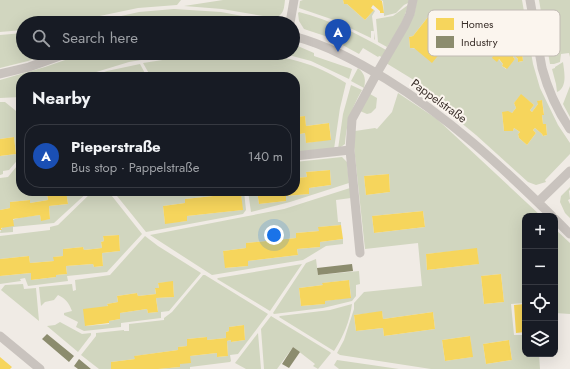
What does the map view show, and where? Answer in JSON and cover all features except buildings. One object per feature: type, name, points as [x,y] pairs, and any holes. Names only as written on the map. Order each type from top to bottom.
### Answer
[{"type":"street","points":[[291,16],[294,0]]},
{"type":"street","points":[[360,254],[350,150],[352,119],[405,25],[414,0]]},
{"type":"street","points":[[530,0],[532,10]]},
{"type":"street","name":"Pappelstraße","points":[[300,38],[313,41],[338,52],[377,73],[411,94],[456,127],[491,157],[549,213]]},
{"type":"street","points":[[540,56],[545,78],[554,102],[570,129]]},
{"type":"street","points":[[0,74],[50,60]]},
{"type":"street","points":[[300,155],[350,150]]},
{"type":"street","points":[[538,202],[570,171]]},
{"type":"street","points":[[558,222],[570,234]]},
{"type":"street","points":[[0,336],[40,369]]},
{"type":"green space","points":[[0,0],[181,0],[177,5],[138,8],[100,16],[16,16],[16,31],[0,32]]},
{"type":"green space","points":[[223,0],[285,0],[284,8],[279,16],[263,16],[222,9],[184,6]]},
{"type":"green space","points":[[343,0],[344,4],[347,4],[365,20],[374,10],[375,11],[372,16],[374,31],[371,31],[371,38],[331,19],[299,8],[300,1]]},
{"type":"green space","points":[[380,0],[409,0],[408,3],[396,13],[384,16],[383,1]]},
{"type":"green space","points":[[417,0],[522,0],[524,10],[428,10],[428,17],[413,36],[409,37],[410,48],[428,49],[428,56],[494,56],[506,69],[515,59],[514,56],[518,59],[519,62],[523,61],[522,56],[532,56],[540,88],[558,125],[570,143],[570,154],[545,180],[546,182],[536,185],[528,182],[449,113],[418,93],[422,85],[386,63],[414,15]],"holes":[[[521,95],[534,105],[530,110],[532,112],[538,104],[538,101],[542,100],[544,114],[542,115],[543,124],[546,124],[547,135],[543,136],[535,128],[533,130],[536,133],[527,145],[519,138],[518,134],[520,132],[514,128],[513,131],[504,131],[502,112],[512,113],[516,108],[514,103]]]},
{"type":"green space","points":[[539,0],[570,0],[570,57],[569,53],[561,54],[560,62],[554,64],[550,64],[549,56],[560,56],[560,10],[541,10]]},
{"type":"green space","points":[[408,5],[394,37],[387,47],[378,42],[376,19],[393,16]]},
{"type":"green space","points":[[174,9],[221,12],[242,16],[121,16],[139,12]]},
{"type":"green space","points":[[299,12],[322,19],[344,28],[386,50],[382,57],[378,57],[363,48],[359,54],[328,37],[304,29],[300,23],[300,16],[298,16]]},
{"type":"green space","points":[[16,34],[16,60],[31,60],[0,68],[0,35]]},
{"type":"green space","points":[[300,47],[314,53],[314,56],[352,69],[349,79],[311,61],[300,58]]},
{"type":"green space","points":[[65,60],[141,60],[96,72],[28,72]]},
{"type":"green space","points":[[162,60],[295,60],[320,69],[346,83],[340,108],[334,149],[300,152],[300,134],[305,133],[306,143],[331,139],[329,123],[306,126],[305,116],[300,116],[300,72],[148,72],[143,63]]},
{"type":"green space","points":[[563,62],[564,83],[557,92],[552,69]]},
{"type":"green space","points":[[140,64],[144,72],[104,72]]},
{"type":"green space","points":[[358,68],[364,77],[364,88],[351,81]]},
{"type":"green space","points":[[16,75],[16,97],[0,98],[0,80]]},
{"type":"green space","points":[[351,85],[362,90],[350,116],[345,144],[338,149],[343,114]]},
{"type":"green space","points":[[570,86],[570,117],[563,104]]},
{"type":"green space","points":[[398,93],[437,119],[538,213],[522,213],[522,303],[511,304],[514,335],[522,335],[522,357],[539,357],[540,369],[431,369],[340,355],[337,353],[344,340],[354,309],[354,303],[364,292],[422,286],[418,243],[365,249],[354,147],[355,131],[377,129],[392,112]],"holes":[[[389,174],[390,192],[366,195],[364,176]],[[423,211],[425,227],[374,233],[372,216]],[[477,249],[478,264],[427,270],[426,254]],[[501,274],[504,302],[484,304],[481,276]],[[382,312],[383,319],[433,312],[435,329],[384,336],[383,328],[356,331],[354,315]],[[470,336],[472,357],[445,361],[442,340]],[[509,340],[512,360],[486,364],[483,344]]]},
{"type":"green space","points":[[370,94],[377,98],[376,108],[371,113],[367,114],[360,111]]},
{"type":"green space","points":[[0,102],[5,102],[16,111],[16,154],[14,137],[0,139]]},
{"type":"green space","points":[[0,154],[1,156],[16,154],[16,162],[9,170],[3,171],[3,174],[0,175]]},
{"type":"green space","points":[[342,157],[347,162],[349,183],[290,202],[251,212],[249,196],[258,196],[259,204],[286,201],[286,196],[300,196],[309,194],[309,188],[331,185],[330,170],[306,172],[307,177],[300,178],[300,161]]},
{"type":"green space","points":[[16,167],[16,196],[47,196],[48,200],[30,203],[30,200],[10,202],[10,208],[0,210],[0,178],[8,177]]},
{"type":"green space","points":[[570,187],[570,199],[568,200],[570,204],[570,218],[565,213],[560,202],[561,196]]},
{"type":"green space","points":[[350,188],[351,198],[336,200],[338,222],[341,222],[341,225],[319,227],[319,231],[296,233],[296,238],[246,243],[246,248],[223,251],[226,268],[248,266],[248,261],[298,255],[297,249],[320,247],[320,242],[343,239],[343,244],[326,246],[303,260],[212,275],[150,235],[284,209]]},
{"type":"green space","points":[[67,196],[84,196],[54,223],[13,227],[13,232],[0,233],[2,228],[10,221],[22,217],[40,215],[41,220],[50,219],[49,206],[68,204]]},
{"type":"green space","points":[[88,196],[112,196],[142,234],[107,272],[67,276],[68,281],[28,286],[25,278],[20,279],[21,281],[0,284],[0,276],[31,273],[31,280],[67,274],[66,266],[93,264],[94,267],[103,266],[102,253],[120,251],[119,235],[103,236],[104,241],[101,242],[102,248],[84,250],[83,247],[63,249],[63,256],[54,257],[54,261],[30,263],[29,256],[0,259],[0,236],[50,230],[50,227],[58,225]]},
{"type":"green space","points":[[117,196],[213,196],[185,199],[185,203],[163,206],[165,223],[187,221],[187,216],[242,210],[241,196],[245,196],[246,210],[243,214],[146,232]]},
{"type":"green space","points":[[558,232],[570,243],[570,314],[558,313]]},
{"type":"green space","points":[[145,236],[201,273],[169,311],[161,312],[161,318],[121,323],[121,327],[84,331],[76,327],[78,322],[64,315],[64,313],[72,311],[70,306],[58,295],[54,300],[45,302],[41,306],[39,287],[72,284],[73,291],[76,290],[75,280],[110,275]],"holes":[[[173,282],[174,297],[156,298],[158,312],[148,313],[147,309],[120,313],[120,319],[109,321],[109,324],[85,326],[108,306],[107,304],[118,302],[117,296],[137,293],[138,296],[156,294],[155,289],[159,288],[158,283]]]},
{"type":"green space","points":[[316,259],[318,275],[359,271],[360,284],[356,285],[356,296],[352,301],[323,308],[274,314],[273,313],[306,263]],"holes":[[[349,280],[351,297],[325,301],[324,304],[301,306],[299,288]]]},
{"type":"green space","points":[[302,264],[270,311],[217,279],[218,278]]},
{"type":"green space","points":[[203,275],[268,314],[238,354],[230,355],[230,362],[190,367],[190,369],[158,369],[180,367],[180,364],[190,356],[217,353],[218,357],[228,356],[227,341],[231,340],[231,342],[245,340],[244,325],[229,327],[229,331],[226,332],[226,338],[207,340],[207,337],[187,339],[187,346],[178,347],[178,350],[135,356],[135,359],[111,362],[111,369],[99,369],[81,355],[96,336],[96,333],[124,330],[129,331],[129,324],[164,320],[164,318],[172,312]]},
{"type":"green space","points":[[23,284],[24,289],[36,288],[39,321],[1,290],[5,285]]},
{"type":"green space","points":[[352,304],[346,329],[334,351],[279,317],[330,310]]},
{"type":"green space","points":[[271,316],[331,353],[318,369],[313,366],[315,364],[293,347],[277,369],[264,369],[261,329]]},
{"type":"green space","points":[[60,322],[82,334],[91,333],[78,352],[47,326],[55,325]]},
{"type":"green space","points":[[258,333],[261,369],[246,369],[235,363]]},
{"type":"green space","points":[[337,360],[399,369],[339,369],[334,365]]},
{"type":"place","name":"Pieperstraße","points":[[338,52]]}]
